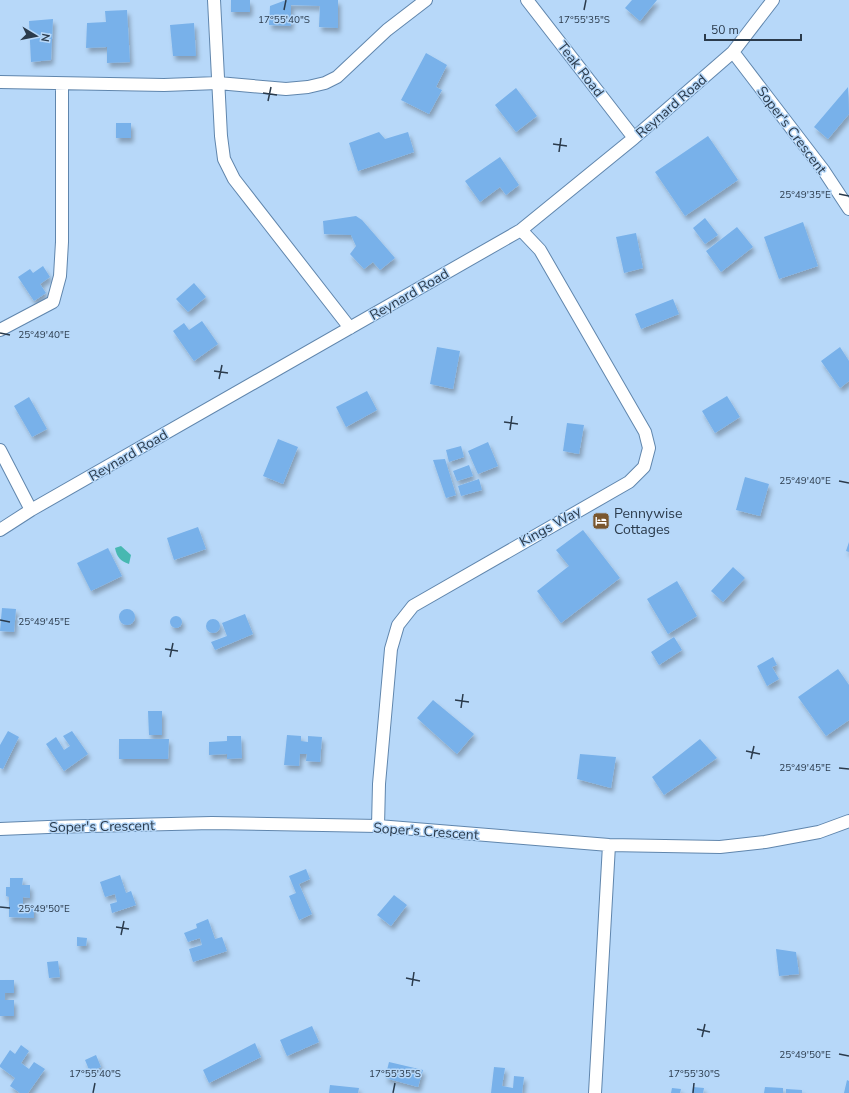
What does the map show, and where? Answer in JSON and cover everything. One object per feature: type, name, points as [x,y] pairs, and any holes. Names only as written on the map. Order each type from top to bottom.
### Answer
[{"type":"street","points":[[214,0],[221,136],[224,159],[234,179],[350,328]]},
{"type":"street","points":[[0,82],[164,85],[218,83],[286,89],[308,87],[325,83],[337,77],[386,30],[426,0]]},
{"type":"street","name":"Teak Road","points":[[527,0],[634,138]]},
{"type":"street","name":"Reynard Road","points":[[0,530],[32,510],[521,230],[634,138],[733,52],[773,0]]},
{"type":"street","name":"Soper's Crescent","points":[[733,52],[824,171],[849,209]]},
{"type":"street","points":[[0,330],[52,302],[60,276],[62,242],[62,84]]},
{"type":"street","name":"Kings Way","points":[[378,826],[379,784],[391,649],[398,625],[413,606],[629,482],[644,467],[649,448],[645,432],[540,250],[521,230]]},
{"type":"street","points":[[0,450],[32,510]]},
{"type":"street","name":"Soper's Crescent","points":[[0,829],[212,824],[378,826],[610,845],[720,847],[765,842],[819,832],[849,821]]},
{"type":"street","points":[[595,1093],[610,845]]},
{"type":"shaded area","points":[[121,546],[131,555],[129,564],[123,562],[117,554],[115,548]]},
{"type":"building","points":[[231,0],[250,0],[250,12],[231,12]]},
{"type":"building","points":[[286,0],[338,0],[338,28],[319,27],[320,6],[291,5],[291,26],[269,25],[270,6]]},
{"type":"building","points":[[632,0],[657,0],[640,21],[625,8]]},
{"type":"building","points":[[127,10],[130,62],[107,63],[107,47],[86,48],[87,23],[106,22],[105,11]]},
{"type":"building","points":[[53,19],[51,60],[31,62],[29,21]]},
{"type":"building","points":[[194,23],[196,56],[173,56],[170,25]]},
{"type":"building","points":[[426,53],[447,65],[436,87],[442,90],[429,114],[401,100]]},
{"type":"building","points":[[848,87],[849,114],[828,139],[814,127]]},
{"type":"building","points":[[516,88],[537,116],[516,132],[495,105]]},
{"type":"building","points":[[116,123],[131,123],[131,138],[116,138]]},
{"type":"building","points":[[379,132],[385,139],[408,132],[414,152],[358,171],[349,143]]},
{"type":"building","points":[[708,136],[738,180],[685,216],[655,172]]},
{"type":"building","points":[[500,157],[519,185],[506,195],[500,187],[480,202],[465,181]]},
{"type":"building","points":[[356,216],[362,220],[395,258],[380,270],[373,262],[364,269],[350,254],[356,246],[351,235],[324,234],[323,221]]},
{"type":"building","points":[[705,218],[718,235],[705,244],[693,228]]},
{"type":"building","points":[[803,222],[818,266],[779,279],[764,237]]},
{"type":"building","points":[[737,227],[753,247],[721,272],[706,251]]},
{"type":"building","points":[[636,233],[643,268],[624,273],[616,237]]},
{"type":"building","points":[[43,266],[50,277],[40,284],[46,293],[34,301],[18,277],[30,269],[33,273]]},
{"type":"building","points":[[194,283],[206,297],[188,312],[176,299]]},
{"type":"building","points":[[673,299],[679,314],[641,329],[635,314]]},
{"type":"building","points":[[202,321],[218,344],[194,361],[173,331],[184,323],[189,330]]},
{"type":"building","points":[[437,347],[460,351],[453,389],[430,384]]},
{"type":"building","points":[[840,347],[849,361],[849,381],[840,388],[821,361]]},
{"type":"building","points":[[367,391],[377,410],[346,427],[336,407]]},
{"type":"building","points":[[727,396],[740,417],[715,433],[702,411]]},
{"type":"building","points":[[29,397],[47,429],[32,437],[14,406]]},
{"type":"building","points":[[567,423],[584,425],[579,454],[563,451]]},
{"type":"building","points":[[278,439],[298,447],[283,484],[263,476]]},
{"type":"building","points":[[488,442],[498,466],[478,474],[468,451]]},
{"type":"building","points":[[461,446],[464,457],[449,462],[446,450]]},
{"type":"building","points":[[445,459],[456,495],[446,498],[433,460]]},
{"type":"building","points":[[469,465],[473,476],[457,481],[453,471]]},
{"type":"building","points":[[745,477],[769,484],[760,516],[736,510]]},
{"type":"building","points":[[479,479],[482,490],[461,496],[458,486]]},
{"type":"building","points":[[198,527],[206,549],[174,560],[167,538]]},
{"type":"building","points":[[583,530],[620,578],[561,623],[537,591],[569,566],[556,550]]},
{"type":"building","points":[[849,542],[849,552],[846,551]]},
{"type":"building","points":[[108,548],[122,576],[91,591],[77,563]]},
{"type":"building","points":[[733,567],[745,578],[723,602],[711,591]]},
{"type":"building","points":[[677,581],[697,616],[668,634],[647,599]]},
{"type":"building","points":[[2,608],[16,609],[14,632],[0,631]]},
{"type":"building","points":[[127,609],[134,614],[135,617],[130,624],[127,625],[120,620],[119,617],[124,610]]},
{"type":"building","points":[[245,614],[253,634],[215,650],[211,642],[227,636],[222,623]]},
{"type":"building","points":[[176,616],[180,618],[182,622],[180,626],[176,628],[172,626],[170,622],[172,618]]},
{"type":"building","points":[[210,619],[216,619],[220,623],[220,629],[216,633],[210,633],[206,629],[206,623]]},
{"type":"building","points":[[674,637],[682,650],[659,665],[651,652]]},
{"type":"building","points":[[773,657],[777,665],[772,667],[779,679],[767,686],[757,666]]},
{"type":"building","points":[[838,669],[849,685],[849,720],[826,736],[798,697]]},
{"type":"building","points":[[433,700],[474,734],[457,754],[417,718]]},
{"type":"building","points":[[148,711],[162,711],[162,735],[149,735]]},
{"type":"building","points":[[8,731],[19,737],[3,769],[0,768],[0,745]]},
{"type":"building","points":[[72,731],[88,754],[64,771],[46,744],[56,737],[64,750],[70,746],[63,736]]},
{"type":"building","points":[[287,735],[301,736],[301,741],[308,742],[308,736],[322,737],[320,762],[306,761],[307,754],[300,754],[299,766],[284,765]]},
{"type":"building","points":[[227,736],[241,736],[242,758],[227,759],[227,754],[209,755],[209,742],[227,741]]},
{"type":"building","points":[[119,739],[169,739],[168,759],[119,759]]},
{"type":"building","points":[[700,739],[717,758],[664,795],[652,777]]},
{"type":"building","points":[[580,754],[616,757],[611,788],[577,779]]},
{"type":"building","points":[[306,869],[310,879],[299,884],[312,914],[299,920],[289,896],[296,893],[289,876]]},
{"type":"building","points":[[120,875],[126,893],[131,891],[136,905],[112,913],[110,904],[117,902],[115,894],[105,897],[100,882]]},
{"type":"building","points":[[10,878],[23,878],[22,885],[30,885],[30,898],[23,897],[23,905],[34,905],[34,918],[9,917],[9,897],[6,896],[6,887],[10,887]]},
{"type":"building","points":[[394,895],[407,905],[391,926],[377,915]]},
{"type":"building","points":[[208,919],[215,939],[222,937],[227,951],[193,962],[189,949],[202,945],[200,938],[188,942],[184,933],[197,928],[196,924]]},
{"type":"building","points":[[77,937],[87,938],[86,946],[77,946]]},
{"type":"building","points":[[776,949],[796,952],[799,974],[779,976]]},
{"type":"building","points":[[58,961],[60,977],[49,978],[47,962]]},
{"type":"building","points":[[0,980],[14,980],[14,993],[5,993],[5,1000],[14,1000],[14,1016],[0,1016]]},
{"type":"building","points":[[312,1026],[319,1042],[287,1056],[280,1040]]},
{"type":"building","points":[[255,1043],[261,1057],[209,1083],[203,1070]]},
{"type":"building","points":[[21,1045],[29,1051],[21,1063],[29,1069],[34,1062],[45,1069],[28,1093],[20,1093],[10,1086],[15,1078],[0,1067],[10,1050],[15,1054]]},
{"type":"building","points":[[96,1055],[101,1067],[90,1072],[85,1060]]},
{"type":"building","points":[[389,1062],[423,1070],[418,1087],[385,1078]]},
{"type":"building","points":[[494,1067],[505,1068],[502,1086],[513,1088],[514,1076],[524,1077],[522,1093],[491,1093]]},
{"type":"building","points":[[847,1080],[849,1081],[849,1093],[844,1093]]},
{"type":"building","points":[[330,1085],[359,1088],[358,1093],[329,1093]]},
{"type":"building","points":[[693,1087],[704,1088],[703,1093],[692,1093]]},
{"type":"building","points":[[765,1087],[783,1088],[783,1093],[764,1093]]},
{"type":"building","points":[[672,1088],[681,1089],[680,1093],[671,1093]]},
{"type":"building","points":[[786,1089],[802,1090],[802,1093],[786,1093]]},
{"type":"place","name":"Pennywise Cottages","points":[[601,521]]}]
